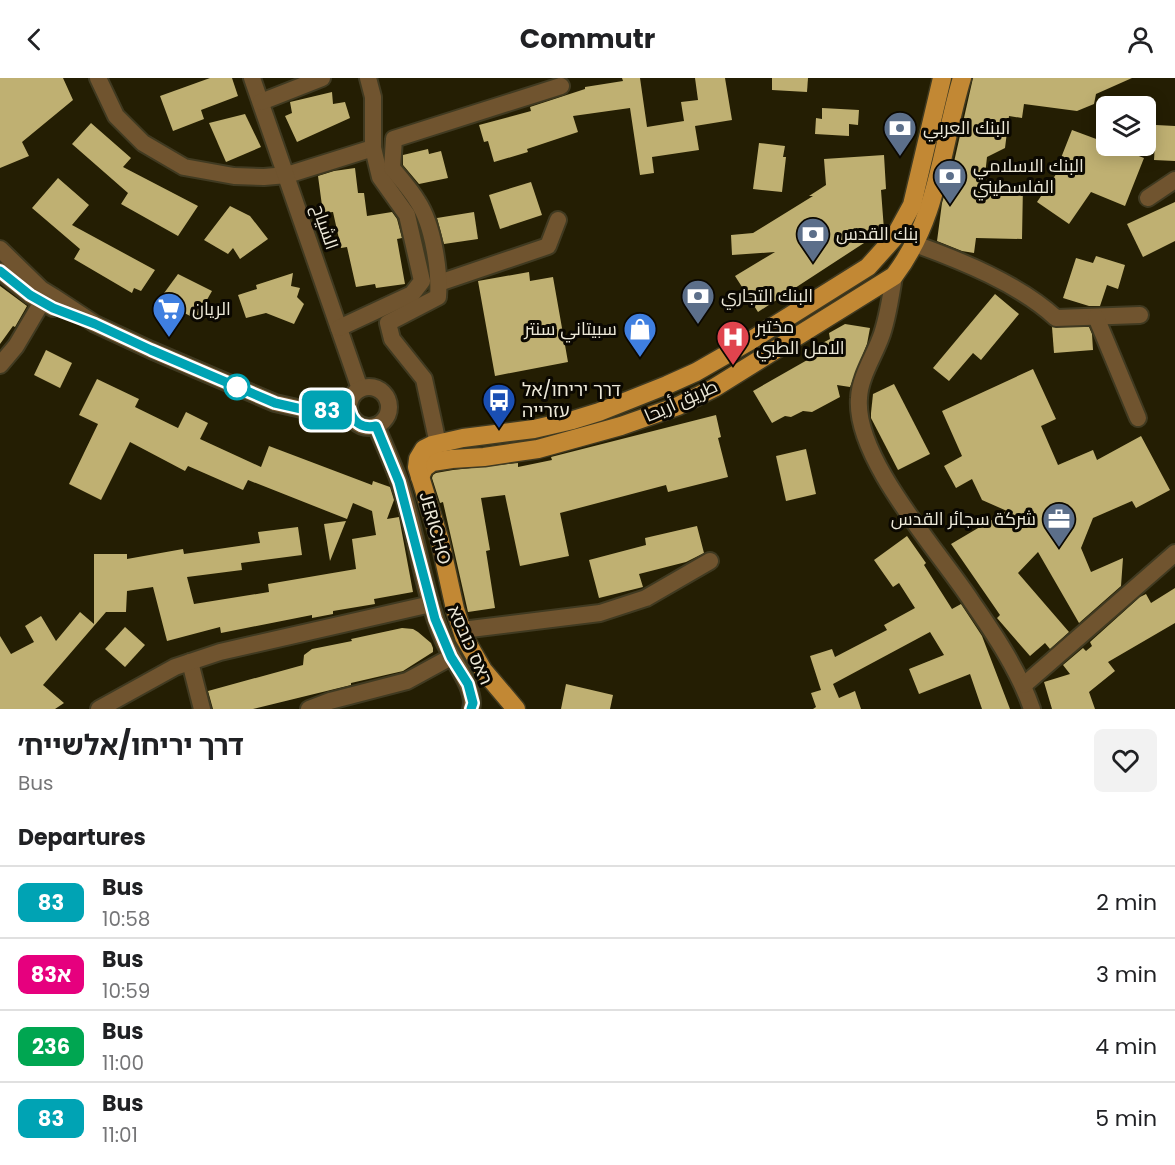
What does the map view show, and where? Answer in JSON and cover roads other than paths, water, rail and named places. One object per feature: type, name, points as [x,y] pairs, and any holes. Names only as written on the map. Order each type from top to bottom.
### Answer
[{"type":"main road","name":"طريق أريحا","points":[[534,429],[599,412],[696,372],[868,267],[894,238],[912,205],[942,78]]},
{"type":"main road","name":"طريق أريحا","points":[[420,477],[424,468],[432,462],[484,457],[538,448],[621,426],[678,406],[714,388],[894,276],[915,244],[931,208],[962,78]]},
{"type":"main road","points":[[848,280],[861,298]]},
{"type":"main road","points":[[534,429],[538,448]]},
{"type":"main road","name":"JERICHO","points":[[516,707],[483,670],[462,630],[440,541],[417,467],[418,459],[424,449],[438,444],[463,438],[534,429]]},
{"type":"street","points":[[98,78],[116,116],[143,142],[184,167],[234,176],[287,175],[373,148]]},
{"type":"street","name":"الشياح","points":[[252,78],[360,389]]},
{"type":"street","points":[[261,102],[322,78]]},
{"type":"street","points":[[339,328],[412,294],[422,281],[407,215],[380,177],[373,148],[373,96],[368,78]]},
{"type":"street","points":[[438,444],[424,380],[392,339],[388,323],[438,297],[440,276],[431,236],[419,203],[392,168],[394,139],[561,86]]},
{"type":"street","points":[[1148,198],[1175,180]]},
{"type":"street","points":[[439,283],[548,246],[558,220]]},
{"type":"street","points":[[915,244],[972,265],[1045,307],[1056,318],[1140,315]]},
{"type":"street","points":[[0,249],[41,289],[95,324]]},
{"type":"street","points":[[0,271],[22,290],[42,302],[275,403],[306,410],[350,410]]},
{"type":"street","points":[[894,276],[882,334],[859,396],[859,420],[866,442],[901,502],[973,602],[1024,685],[1032,709]]},
{"type":"street","points":[[0,365],[16,346],[42,302]]},
{"type":"street","points":[[1096,317],[1138,418]]},
{"type":"street","points":[[360,389],[378,389],[383,392],[389,402],[386,419],[376,426],[364,427],[354,420],[350,410],[352,398],[360,389]]},
{"type":"street","name":"ראס כובסא","points":[[376,426],[399,482],[435,619],[451,657],[468,684],[473,703],[471,709]]},
{"type":"street","points":[[1024,685],[1175,553]]},
{"type":"street","points":[[462,630],[600,613],[646,598],[710,561]]},
{"type":"street","points":[[99,709],[175,667],[220,652],[431,604]]},
{"type":"street","points":[[309,709],[330,701],[407,681],[451,657]]},
{"type":"street","points":[[190,662],[202,709]]},
{"type":"place","name":"البنك العربي","points":[[900,157]]},
{"type":"place","name":"البنك الاسلامي الفلسطيني","points":[[950,205]]},
{"type":"place","name":"بنك القدس","points":[[813,263]]},
{"type":"place","name":"البنك التجاري","points":[[698,325]]},
{"type":"place","name":"الريان","points":[[169,338]]},
{"type":"place","name":"سبيتاني سنتر","points":[[640,358]]},
{"type":"place","name":"مختبر الامل الطبي","points":[[733,366]]},
{"type":"place","name":"דרך יריחו/אל עזרייה","points":[[499,429]]},
{"type":"place","name":"شركة سجائر القدس","points":[[1059,548]]}]
